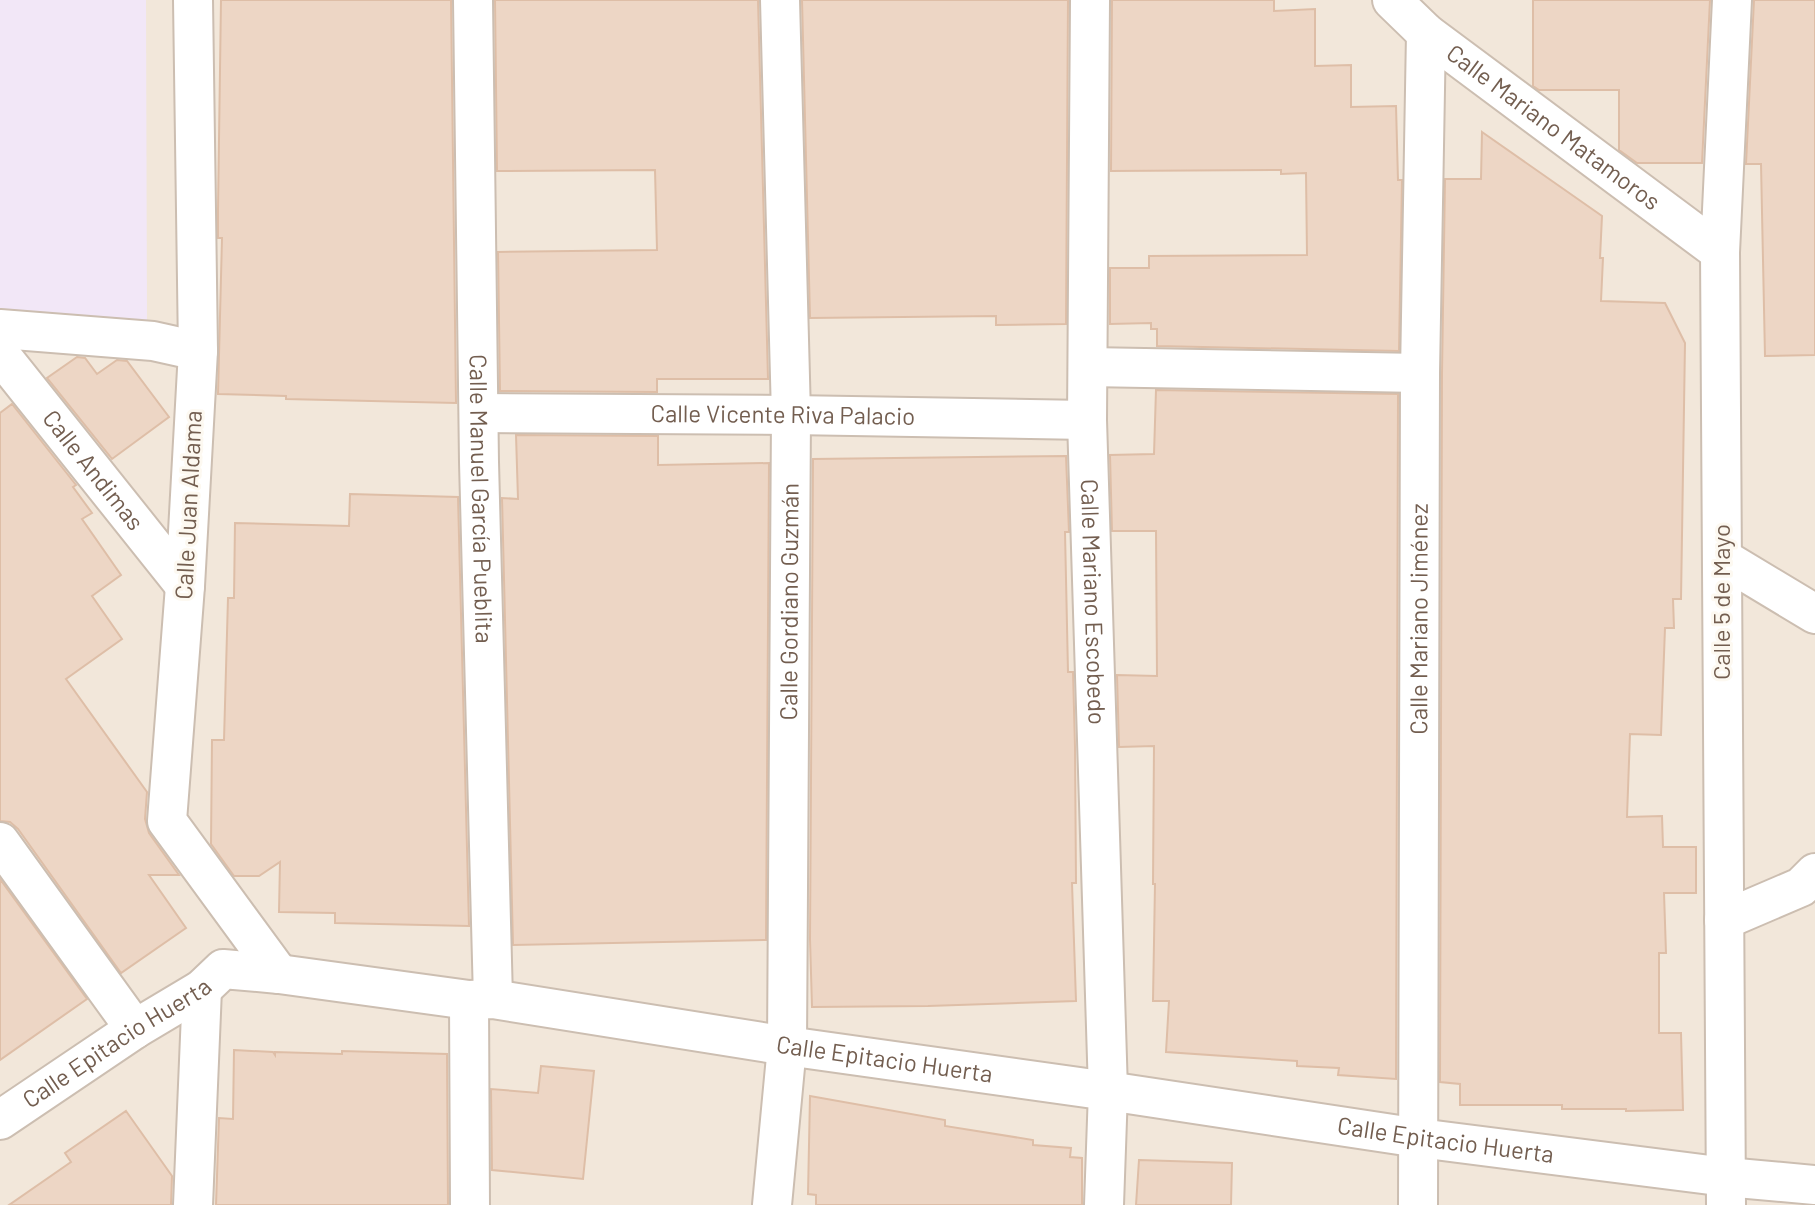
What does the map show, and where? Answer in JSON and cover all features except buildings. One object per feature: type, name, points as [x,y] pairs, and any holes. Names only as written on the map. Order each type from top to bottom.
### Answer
[{"type":"street","name":"Calle Juan Aldama","points":[[193,0],[198,351],[185,586],[167,821],[279,974]]},
{"type":"street","name":"Calle Manuel García Pueblita","points":[[470,1205],[481,999],[479,413],[473,0]]},
{"type":"street","name":"Calle Gordiano Guzmán","points":[[772,1205],[787,1046],[791,415],[780,0]]},
{"type":"street","name":"Calle Mariano Escobedo","points":[[1090,0],[1087,420],[1108,1091],[1104,1205]]},
{"type":"street","name":"Calle Mariano Matamoros","points":[[1392,0],[1426,33],[1720,252]]},
{"type":"street","name":"Calle 5 de Mayo","points":[[1726,1191],[1720,252],[1732,0]]},
{"type":"street","name":"Calle Mariano Jiménez","points":[[1418,1205],[1420,373],[1426,33]]},
{"type":"street","points":[[0,330],[153,341],[198,351]]},
{"type":"street","name":"Calle Andimas","points":[[0,354],[185,586]]},
{"type":"street","points":[[1088,367],[1420,373]]},
{"type":"street","name":"Calle Vicente Riva Palacio","points":[[479,413],[1087,420]]},
{"type":"street","points":[[1722,558],[1815,614]]},
{"type":"street","points":[[0,842],[135,1028]]},
{"type":"street","points":[[1724,920],[1801,887],[1815,873]]},
{"type":"street","name":"Calle Epitacio Huerta","points":[[0,1120],[135,1028],[202,989],[223,969],[481,999],[1108,1091],[1419,1138],[1726,1191],[1815,1185]]},
{"type":"street","points":[[193,1205],[202,989]]},
{"type":"shaded area","points":[[0,0],[1815,0],[1815,1205],[0,1205]]},
{"type":"shaded area","points":[[0,0],[146,0],[147,329],[0,321]]}]
